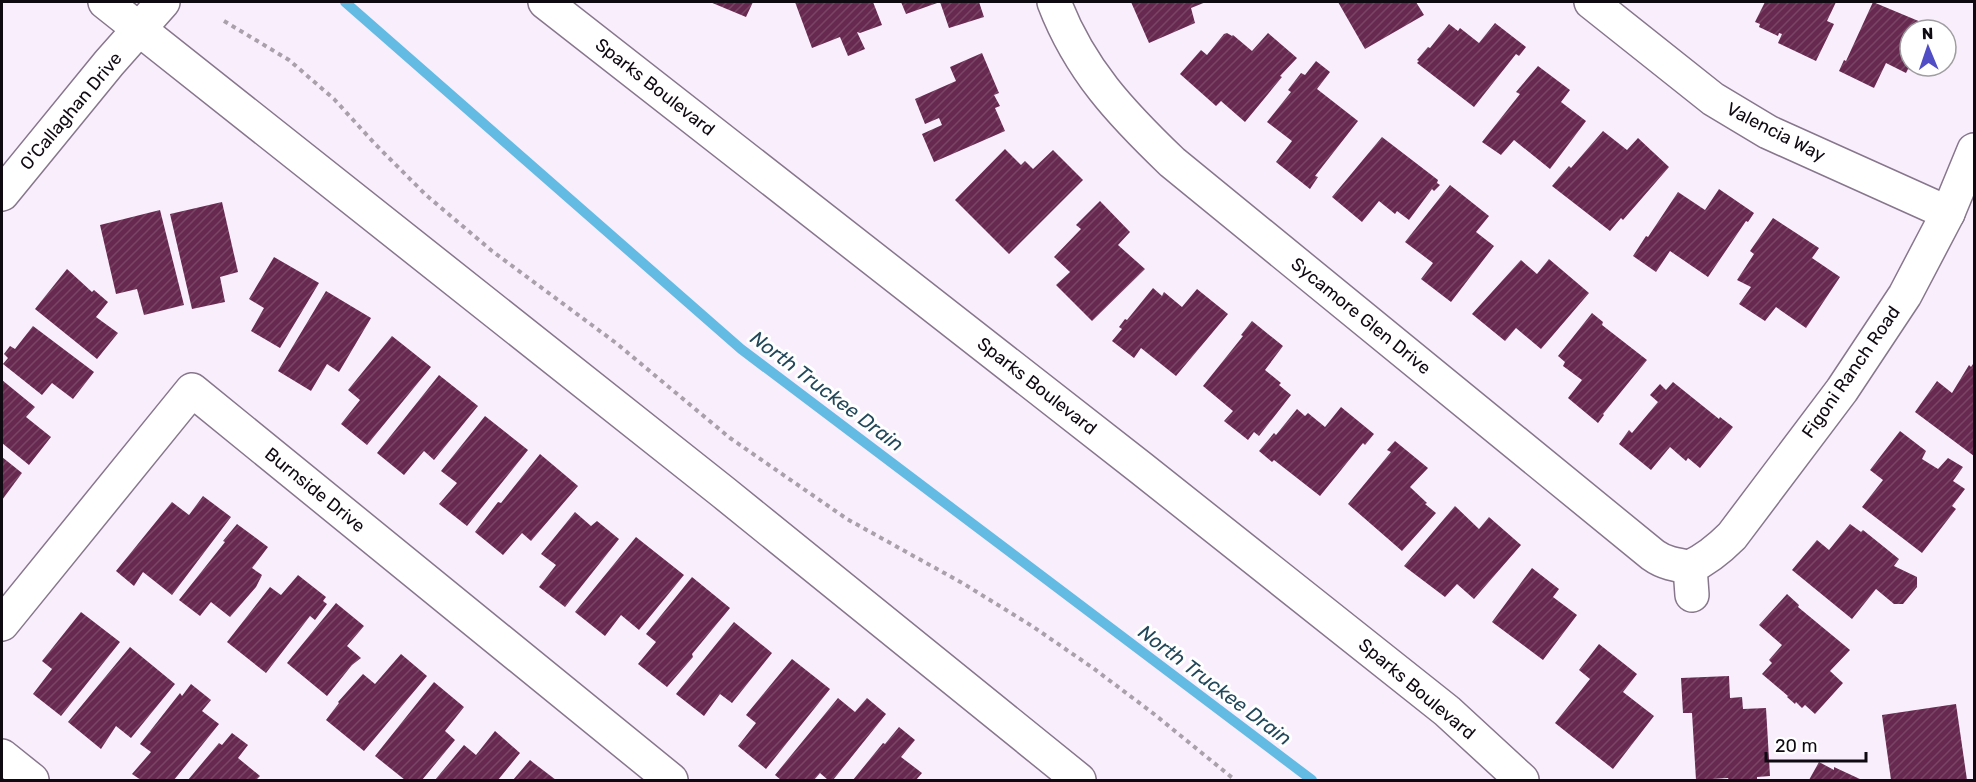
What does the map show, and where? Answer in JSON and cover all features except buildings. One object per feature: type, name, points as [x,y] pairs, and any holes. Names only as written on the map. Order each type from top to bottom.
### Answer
[{"type":"street","points":[[105,2],[723,492],[1079,780]]},
{"type":"street","name":"O'Callaghan Drive","points":[[2,194],[109,63],[163,2]]},
{"type":"street","name":"Sparks Boulevard","points":[[545,2],[1132,460],[1438,704],[1522,780]]},
{"type":"street","name":"Sycamore Glen Drive","points":[[1054,2],[1074,45],[1098,84],[1128,119],[1172,162],[1653,555],[1661,561],[1675,565],[1691,581]]},
{"type":"street","name":"Valencia Way","points":[[1591,2],[1713,99],[1759,127],[1948,213]]},
{"type":"street","name":"Figoni Ranch Road","points":[[1691,581],[1705,560],[1718,551],[1732,536],[1842,390],[1905,295],[1948,213],[1974,150]]},
{"type":"street","name":"Burnside Drive","points":[[2,624],[192,390],[671,780]]},
{"type":"street","points":[[2,756],[32,780]]},
{"type":"path","points":[[224,21],[289,60],[334,99],[426,195],[492,250],[616,343],[730,438],[847,519],[1032,626],[1154,714],[1235,780]]},
{"type":"waterway","name":"North Truckee Drain","points":[[345,2],[741,349],[1312,780]]}]
